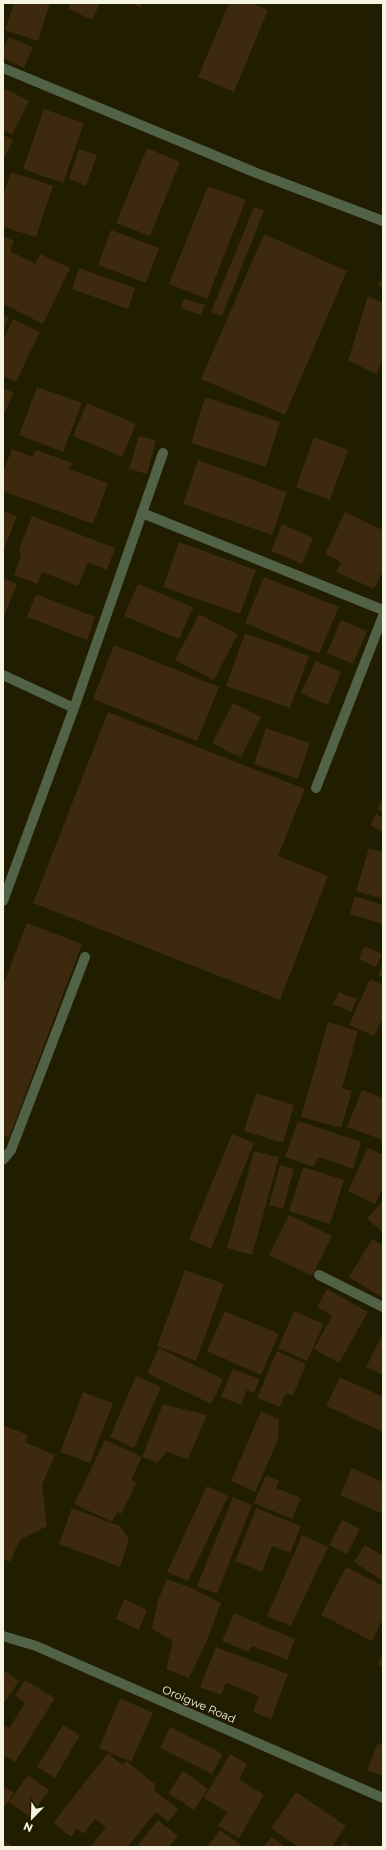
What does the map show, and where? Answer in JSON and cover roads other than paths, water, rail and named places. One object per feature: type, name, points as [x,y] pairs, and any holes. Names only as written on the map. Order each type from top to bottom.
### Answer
[{"type":"street","points":[[3,68],[259,174],[383,220]]},
{"type":"street","points":[[3,901],[74,708],[163,453]]},
{"type":"street","points":[[142,513],[383,610]]},
{"type":"street","points":[[316,788],[383,616]]},
{"type":"street","points":[[3,675],[74,708]]},
{"type":"street","points":[[3,1160],[11,1150],[85,957]]},
{"type":"street","points":[[319,1275],[383,1307]]},
{"type":"street","name":"Oroigwe Road","points":[[3,1636],[36,1646],[383,1798]]}]
